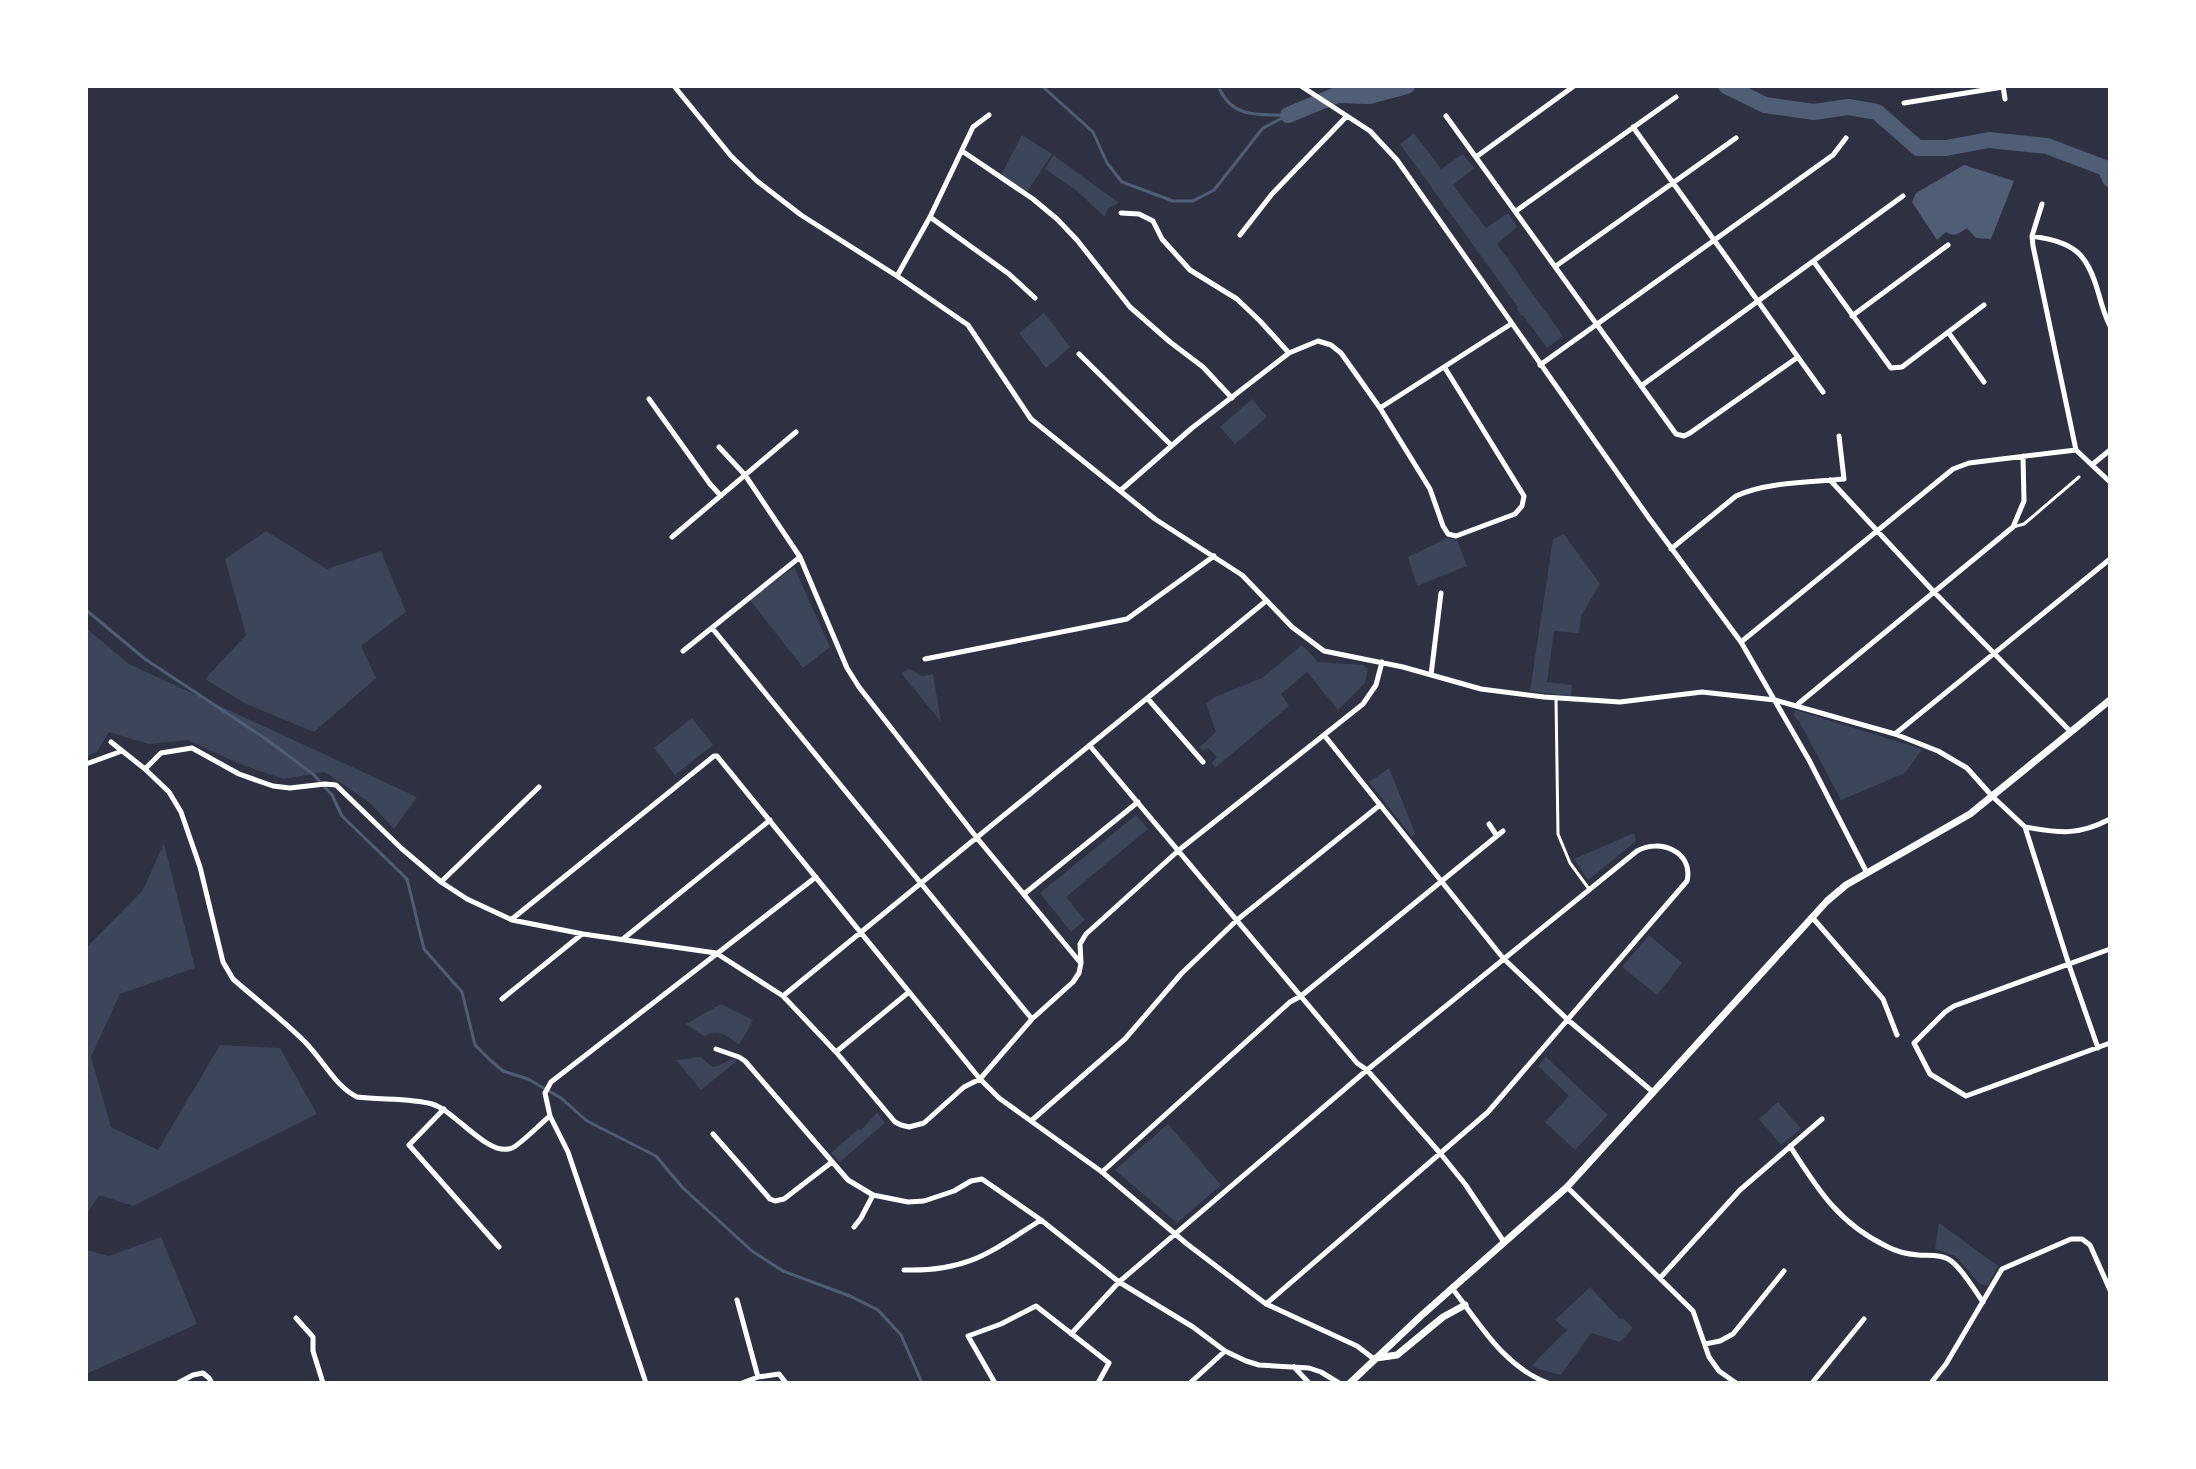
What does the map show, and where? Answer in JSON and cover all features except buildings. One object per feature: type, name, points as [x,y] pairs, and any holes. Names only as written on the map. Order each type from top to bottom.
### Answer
[{"type":"main road","points":[[1350,1383],[1567,1187],[1812,917],[1846,885],[1970,814],[2110,700]]},
{"type":"main road","points":[[1374,1359],[1397,1355],[1443,1317],[1465,1305]]},
{"type":"street","points":[[674,86],[731,156],[757,181],[801,215],[968,325],[1031,419],[1164,525],[1242,575],[1292,627],[1324,651],[1382,662],[1481,689],[1556,698],[1620,702],[1702,692],[1775,700],[1895,734],[1967,768],[2025,827],[2098,1048]]},
{"type":"street","points":[[1301,86],[1370,131],[1397,160],[1671,549],[1741,642],[1809,760],[1867,873]]},
{"type":"street","points":[[1476,157],[1574,86]]},
{"type":"street","points":[[1904,103],[2003,87],[2005,99]]},
{"type":"street","points":[[1516,211],[1676,97]]},
{"type":"street","points":[[897,276],[930,217],[973,127],[989,115]]},
{"type":"street","points":[[1446,116],[1676,434],[1684,436],[1798,357]]},
{"type":"street","points":[[1240,235],[1272,194],[1347,117]]},
{"type":"street","points":[[1633,127],[1823,392]]},
{"type":"street","points":[[1556,266],[1736,138]]},
{"type":"street","points":[[1540,365],[1833,155],[1846,138]]},
{"type":"street","points":[[962,151],[1057,219],[1130,307],[1203,367],[1232,398]]},
{"type":"street","points":[[1641,386],[1903,196]]},
{"type":"street","points":[[2042,204],[2032,236],[2076,450],[2110,482]]},
{"type":"street","points":[[1121,213],[1139,214],[1153,221],[1162,239],[1190,270],[1237,299],[1289,353]]},
{"type":"street","points":[[930,217],[1009,274],[1035,298]]},
{"type":"street","points":[[2032,236],[2057,240],[2082,255],[2094,277],[2110,326]]},
{"type":"street","points":[[1852,316],[1948,245]]},
{"type":"street","points":[[1814,262],[1891,368],[1902,367],[1984,305]]},
{"type":"street","points":[[1380,408],[1511,324]]},
{"type":"street","points":[[1948,332],[1984,382]]},
{"type":"street","points":[[1121,490],[1171,445],[1289,353],[1318,341],[1331,345],[1341,353],[1380,408],[1430,489],[1448,534],[1456,536],[1515,514],[1522,506],[1524,496],[1445,368]]},
{"type":"street","points":[[1079,354],[1171,445]]},
{"type":"street","points":[[649,399],[721,496]]},
{"type":"street","points":[[672,537],[796,432]]},
{"type":"street","points":[[1671,549],[1745,492],[1844,479],[1839,436]]},
{"type":"street","points":[[719,447],[745,475],[800,557],[847,668],[859,687],[977,838],[1081,963]]},
{"type":"street","points":[[1741,642],[1960,465],[2076,450]]},
{"type":"street","points":[[2093,464],[2110,450]]},
{"type":"street","points":[[1797,705],[2013,527],[2024,501],[2023,456]]},
{"type":"street","points":[[1830,480],[2070,731]]},
{"type":"street","points":[[925,659],[1127,619],[1214,556]]},
{"type":"street","points":[[683,651],[800,557]]},
{"type":"street","points":[[1895,734],[2110,559]]},
{"type":"street","points":[[1431,675],[1441,593]]},
{"type":"street","points":[[783,996],[1266,601]]},
{"type":"street","points":[[712,628],[1032,1019]]},
{"type":"street","points":[[145,769],[161,753],[192,748],[239,774],[273,786],[336,785],[441,882],[467,899],[512,920],[583,934],[716,953],[783,996],[836,1052],[895,1122],[909,1127],[924,1123],[964,1087],[980,1079],[1032,1019],[1073,982],[1079,973],[1080,944],[1086,934],[1179,850],[1367,699],[1376,685],[1382,662]]},
{"type":"street","points":[[1148,699],[1203,762]]},
{"type":"street","points":[[1324,735],[1503,958],[1568,1020],[1653,1092]]},
{"type":"street","points":[[111,742],[169,792],[181,812],[200,867],[223,962],[233,979],[304,1041],[348,1092],[357,1097],[420,1102],[444,1109],[487,1144],[499,1149],[512,1148],[550,1116]]},
{"type":"street","points":[[1090,746],[1357,1063],[1367,1070],[1440,1153],[1504,1242]]},
{"type":"street","points":[[86,764],[123,750]]},
{"type":"street","points":[[512,920],[717,756],[980,1079],[999,1098],[1102,1172],[1266,1304],[1357,1346],[1374,1359]]},
{"type":"street","points":[[441,882],[539,787]]},
{"type":"street","points":[[1024,894],[1138,802]]},
{"type":"street","points":[[1031,1121],[1125,1039],[1181,974],[1237,920],[1380,805]]},
{"type":"street","points":[[2025,827],[2057,833],[2080,831],[2110,819]]},
{"type":"street","points":[[623,939],[770,820]]},
{"type":"street","points":[[1489,824],[1497,836]]},
{"type":"street","points":[[1102,1172],[1290,1002],[1503,831]]},
{"type":"street","points":[[1071,1334],[1119,1282],[1367,1070],[1637,851],[1655,845],[1675,850],[1683,857],[1688,865],[1687,881],[1488,1112],[1266,1304]]},
{"type":"street","points":[[646,1383],[568,1152],[550,1116],[545,1093],[554,1080],[816,877]]},
{"type":"street","points":[[1812,917],[1883,999],[1897,1035]]},
{"type":"street","points":[[502,999],[583,934]]},
{"type":"street","points":[[2110,949],[1954,1006],[1916,1039],[1915,1047],[1930,1074],[1963,1095],[1970,1096],[2110,1043]]},
{"type":"street","points":[[836,1052],[910,992]]},
{"type":"street","points":[[716,1049],[745,1061],[848,1180],[873,1195],[908,1202],[924,1201],[982,1179],[1041,1220],[1119,1282],[1193,1327],[1225,1351],[1259,1365],[1309,1368],[1339,1383]]},
{"type":"street","points":[[444,1109],[409,1145],[499,1247]]},
{"type":"street","points":[[1660,1278],[1740,1190],[1822,1119]]},
{"type":"street","points":[[713,1134],[770,1199],[780,1200],[832,1162]]},
{"type":"street","points":[[1790,1146],[1817,1189],[1837,1213],[1873,1239],[1897,1251],[1950,1260],[1983,1302]]},
{"type":"street","points":[[1567,1187],[1693,1311],[1714,1364],[1736,1383]]},
{"type":"street","points":[[854,1227],[873,1195]]},
{"type":"street","points":[[904,1270],[931,1271],[972,1262],[1041,1220]]},
{"type":"street","points":[[1931,1383],[1946,1364],[2002,1269],[2071,1239],[2082,1239],[2090,1245],[2110,1290]]},
{"type":"street","points":[[1705,1344],[1733,1334],[1784,1271]]},
{"type":"street","points":[[1452,1288],[1515,1366],[1548,1383]]},
{"type":"street","points":[[737,1300],[758,1377]]},
{"type":"street","points":[[995,1383],[968,1336],[1036,1306],[1109,1363],[1098,1383]]},
{"type":"street","points":[[296,1318],[313,1337],[313,1351],[323,1383]]},
{"type":"street","points":[[1812,1383],[1864,1319]]},
{"type":"street","points":[[1190,1383],[1225,1351]]},
{"type":"street","points":[[1293,1366],[1309,1383]]},
{"type":"street","points":[[178,1383],[203,1373],[212,1383]]},
{"type":"street","points":[[742,1383],[779,1374],[786,1383]]},
{"type":"lane","points":[[2013,527],[2024,524],[2079,477]]},
{"type":"lane","points":[[1556,698],[1558,834],[1570,863],[1589,889]]},
{"type":"shaded area","points":[[1414,133],[1441,169],[1463,154],[1474,168],[1453,185],[1486,228],[1508,213],[1517,227],[1497,244],[1563,336],[1547,348],[1400,144]]},
{"type":"shaded area","points":[[1022,135],[1052,154],[1027,192],[1001,175]]},
{"type":"shaded area","points":[[1053,155],[1119,203],[1108,208],[1105,217],[1077,191],[1045,169]]},
{"type":"shaded area","points":[[1964,165],[2014,181],[1991,239],[1976,238],[1967,228],[1956,234],[1946,232],[1937,240],[1912,202],[1916,193]]},
{"type":"shaded area","points":[[1044,313],[1070,347],[1046,368],[1019,333]]},
{"type":"shaded area","points":[[1252,399],[1267,417],[1235,444],[1220,427]]},
{"type":"shaded area","points":[[266,531],[327,569],[381,551],[406,612],[361,646],[376,678],[314,732],[246,704],[205,679],[246,635],[225,559]]},
{"type":"shaded area","points":[[1564,534],[1600,584],[1581,616],[1579,633],[1554,631],[1547,682],[1572,685],[1571,696],[1530,691],[1553,539]]},
{"type":"shaded area","points":[[1447,538],[1457,540],[1467,566],[1417,586],[1408,557]]},
{"type":"shaded area","points":[[794,567],[830,647],[803,668],[750,600]]},
{"type":"shaded area","points":[[86,628],[129,664],[417,797],[394,829],[370,803],[325,772],[283,779],[237,763],[188,740],[149,744],[109,732],[97,752],[86,757]]},
{"type":"shaded area","points":[[1302,645],[1318,662],[1363,665],[1368,669],[1365,683],[1338,710],[1307,672],[1281,694],[1289,706],[1215,768],[1212,763],[1217,757],[1208,748],[1199,748],[1216,732],[1206,704],[1215,697],[1262,678]]},
{"type":"shaded area","points":[[909,669],[922,676],[933,674],[941,722],[901,673]]},
{"type":"shaded area","points":[[1795,710],[1922,749],[1905,773],[1841,800],[1794,716]]},
{"type":"shaded area","points":[[692,718],[713,745],[675,775],[654,748]]},
{"type":"shaded area","points":[[1389,768],[1415,833],[1412,837],[1369,782]]},
{"type":"shaded area","points":[[1136,815],[1148,829],[1066,897],[1085,920],[1071,932],[1040,893]]},
{"type":"shaded area","points":[[1634,833],[1636,841],[1588,880],[1574,859]]},
{"type":"shaded area","points":[[164,843],[195,968],[120,994],[91,1057],[111,1127],[158,1150],[220,1045],[280,1048],[317,1114],[133,1206],[99,1195],[86,1216],[86,948],[143,890]]},
{"type":"shaded area","points":[[1649,935],[1682,963],[1657,995],[1622,967]]},
{"type":"shaded area","points":[[721,1004],[753,1020],[739,1045],[723,1034],[704,1036],[686,1024]]},
{"type":"shaded area","points":[[701,1057],[712,1067],[733,1058],[737,1061],[701,1090],[676,1060]]},
{"type":"shaded area","points":[[1546,1057],[1608,1115],[1575,1150],[1545,1122],[1569,1096],[1538,1066]]},
{"type":"shaded area","points":[[1778,1102],[1801,1129],[1781,1145],[1759,1119]]},
{"type":"shaded area","points":[[877,1113],[885,1123],[840,1162],[831,1153]]},
{"type":"shaded area","points":[[1168,1124],[1221,1185],[1177,1223],[1115,1170]]},
{"type":"shaded area","points":[[1939,1223],[1998,1266],[1988,1286],[1980,1284],[1955,1256],[1935,1249]]},
{"type":"shaded area","points":[[161,1237],[197,1324],[86,1374],[86,1250],[109,1256]]},
{"type":"shaded area","points":[[1590,1287],[1620,1319],[1623,1318],[1633,1328],[1620,1342],[1591,1333],[1561,1375],[1532,1365],[1567,1330],[1555,1320]]},
{"type":"waterway","points":[[1042,86],[1093,132],[1107,163],[1122,182],[1173,201],[1193,201],[1214,190],[1263,128],[1288,115]]},
{"type":"waterway","points":[[1288,115],[1337,95],[1369,96],[1407,86]]},
{"type":"waterway","points":[[1726,86],[1765,105],[1814,112],[1848,107],[1877,112],[1918,148],[1946,148],[1989,140],[2047,146],[2105,168],[2110,179]]},
{"type":"waterway","points":[[1220,90],[1225,99],[1239,110],[1284,115]]},
{"type":"waterway","points":[[86,610],[145,659],[313,774],[332,795],[342,816],[407,879],[424,949],[462,992],[475,1045],[490,1060],[503,1071],[528,1079],[561,1098],[587,1121],[656,1156],[682,1187],[752,1251],[783,1271],[878,1310],[901,1335],[922,1383]]}]
